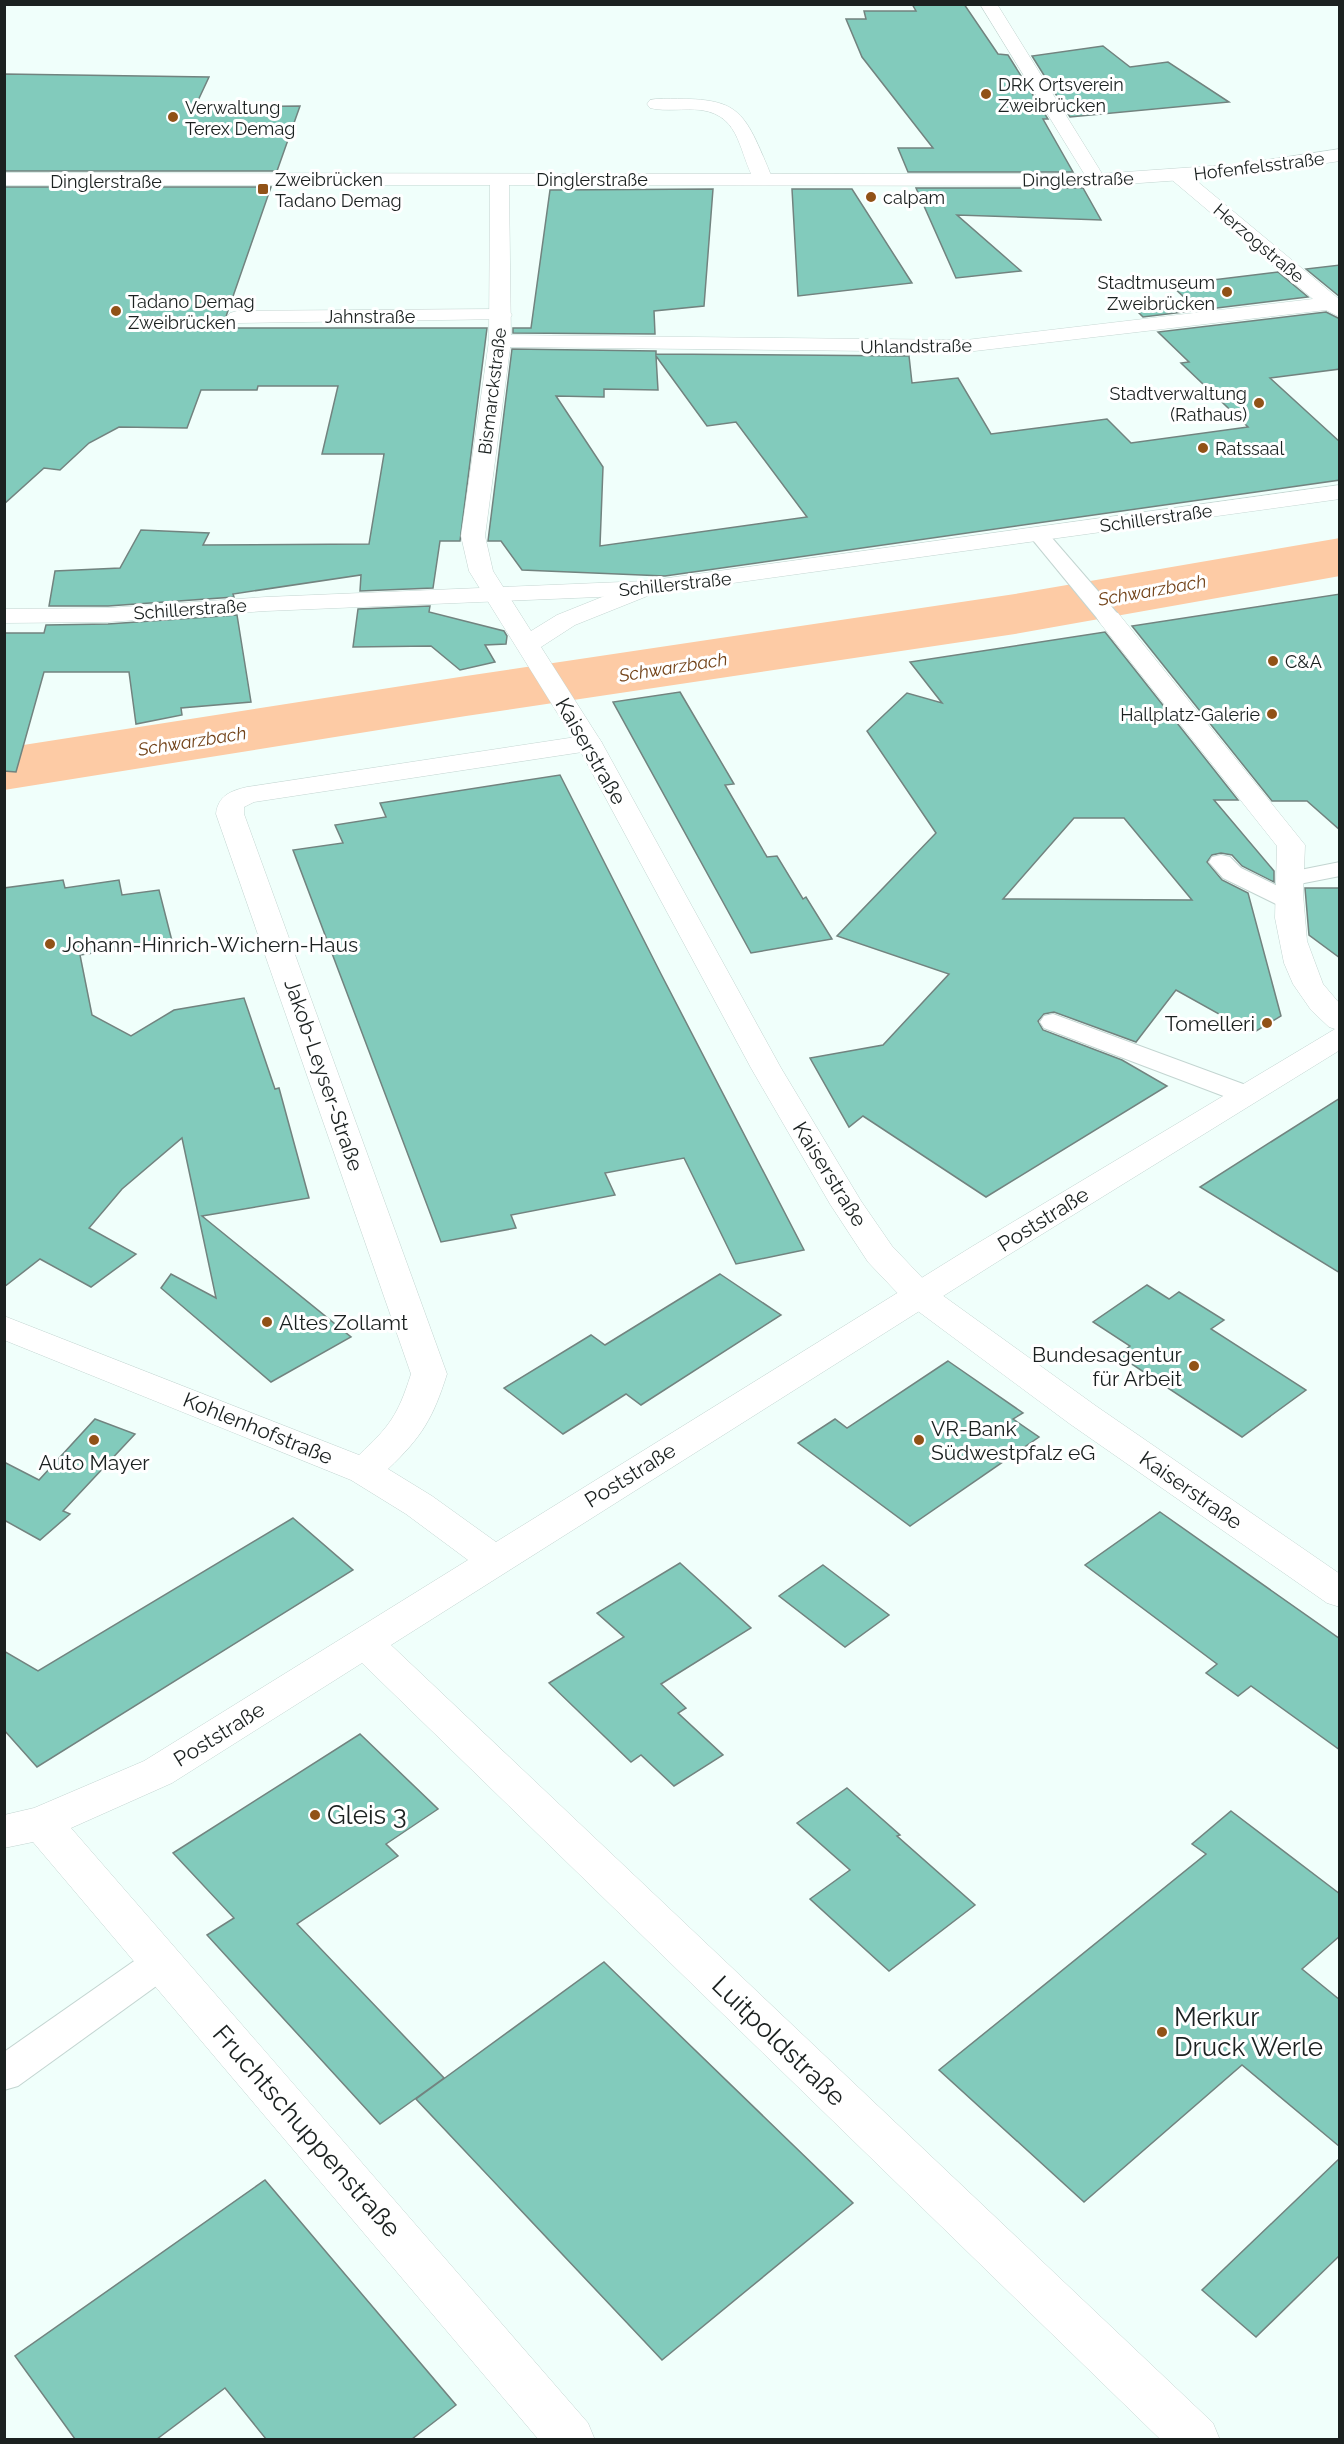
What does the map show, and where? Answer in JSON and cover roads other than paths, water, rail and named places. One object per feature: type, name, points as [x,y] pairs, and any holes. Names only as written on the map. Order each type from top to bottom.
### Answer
[{"type":"street","points":[[988,4],[1013,48],[1097,180]]},
{"type":"street","points":[[656,104],[698,105],[728,114],[737,120],[764,180]]},
{"type":"street","name":"Hofenfelsstraße","points":[[1179,176],[1239,170],[1340,155]]},
{"type":"street","name":"Dinglerstraße","points":[[4,179],[1097,180],[1179,176]]},
{"type":"street","name":"Herzogstraße","points":[[1179,176],[1335,307]]},
{"type":"street","name":"Bismarckstraße","points":[[499,179],[502,315],[473,536],[475,553],[481,571],[499,596]]},
{"type":"street","name":"Uhlandstraße","points":[[500,341],[966,346],[1335,307]]},
{"type":"street","name":"Jahnstraße","points":[[237,317],[502,315]]},
{"type":"street","name":"Schillerstraße","points":[[4,616],[108,615],[322,602],[646,588],[1340,492]]},
{"type":"street","points":[[530,646],[576,615],[646,588]]},
{"type":"street","name":"Kaiserstraße","points":[[499,596],[589,743],[754,1048],[846,1204],[880,1254],[919,1295],[1083,1415],[1340,1593]]},
{"type":"street","points":[[1109,618],[1291,845],[1288,890],[1301,976],[1324,1009],[1340,1022]]},
{"type":"street","name":"Jakob-Leyser-Straße","points":[[364,1471],[399,1439],[417,1412],[429,1374],[230,814],[231,802],[247,795],[589,743]]},
{"type":"street","name":"Poststraße","points":[[23,1828],[158,1772],[494,1560],[1244,1094],[1332,1051]]},
{"type":"street","name":"Kohlenhofstraße","points":[[4,1327],[364,1471],[419,1505],[494,1560]]},
{"type":"street","name":"Luitpoldstraße","points":[[364,1642],[1196,2439]]},
{"type":"street","name":"Fruchtschuppenstraße","points":[[23,1828],[159,1963],[428,2270],[571,2439]]},
{"type":"lane","points":[[1039,535],[1109,618]]},
{"type":"lane","points":[[1221,862],[1232,873],[1288,890],[1340,869]]},
{"type":"lane","points":[[1053,1022],[1244,1094]]},
{"type":"lane","points":[[4,2074],[159,1963]]},
{"type":"waterway","name":"Schwarzbach","points":[[4,769],[466,696],[1015,614],[1340,557]]},
{"type":"place","name":"DRK Ortsverein Zweibrücken","points":[[986,94]]},
{"type":"place","name":"Verwaltung Terex Demag","points":[[173,117]]},
{"type":"place","name":"Zweibrücken Tadano Demag","points":[[263,189]]},
{"type":"place","name":"calpam","points":[[871,197]]},
{"type":"place","name":"Stadtmuseum Zweibrücken","points":[[1227,292]]},
{"type":"place","name":"Tadano Demag Zweibrücken","points":[[116,311]]},
{"type":"place","name":"Stadtverwaltung (Rathaus)","points":[[1259,403]]},
{"type":"place","name":"Ratssaal","points":[[1203,448]]},
{"type":"place","name":"C&A","points":[[1273,661]]},
{"type":"place","name":"Hallplatz-Galerie","points":[[1272,714]]},
{"type":"place","name":"Johann-Hinrich-Wichern-Haus","points":[[50,944]]},
{"type":"place","name":"Tomelleri","points":[[1267,1023]]},
{"type":"place","name":"Altes Zollamt","points":[[267,1322]]},
{"type":"place","name":"Bundesagentur für Arbeit","points":[[1194,1366]]},
{"type":"place","name":"Auto Mayer","points":[[94,1440]]},
{"type":"place","name":"VR-Bank Südwestpfalz eG","points":[[919,1440]]},
{"type":"place","name":"Gleis 3","points":[[315,1815]]},
{"type":"place","name":"Merkur Druck Werle","points":[[1162,2032]]}]
